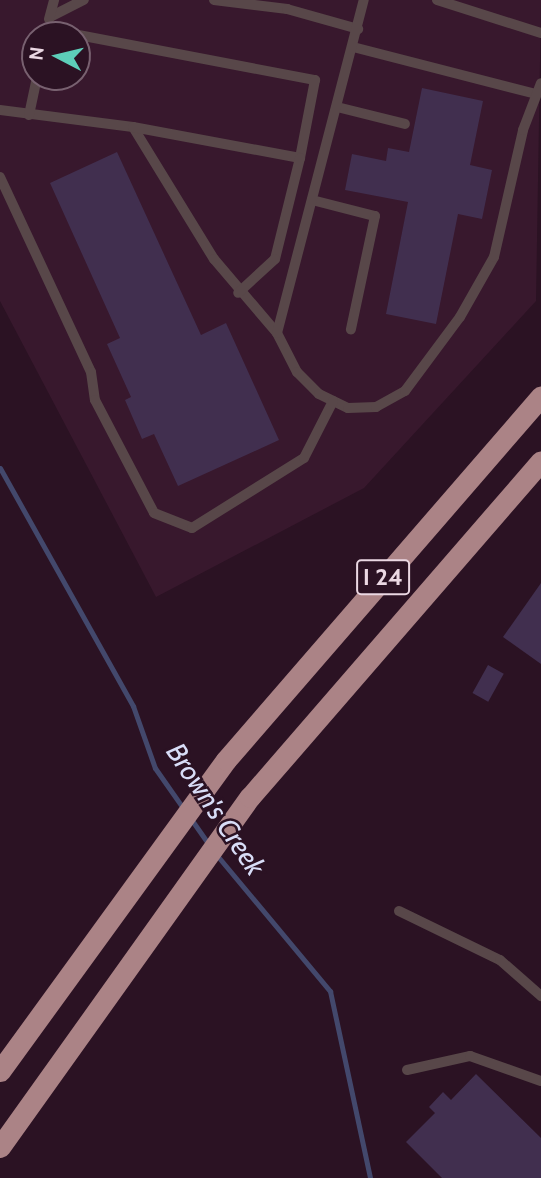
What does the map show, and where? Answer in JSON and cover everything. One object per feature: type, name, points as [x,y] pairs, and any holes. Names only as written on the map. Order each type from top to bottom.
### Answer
[{"type":"highway","name":"I 24","points":[[0,1071],[226,760],[541,396]]},
{"type":"highway","name":"I 24","points":[[0,1147],[250,797],[541,461]]},
{"type":"lane","points":[[49,21],[54,0]]},
{"type":"lane","points":[[50,17],[85,0]]},
{"type":"lane","points":[[214,0],[287,9],[358,29]]},
{"type":"lane","points":[[277,333],[354,47],[364,0]]},
{"type":"lane","points":[[437,0],[541,33]]},
{"type":"lane","points":[[91,40],[315,80],[300,158],[275,259],[238,293]]},
{"type":"lane","points":[[133,127],[238,293],[277,333],[297,372],[333,401],[348,408],[376,407],[405,391],[460,317],[494,257],[539,88],[354,47]]},
{"type":"lane","points":[[29,115],[34,91]]},
{"type":"lane","points":[[337,107],[405,124]]},
{"type":"lane","points":[[0,110],[133,127],[300,158]]},
{"type":"lane","points":[[0,177],[91,372],[95,400],[154,513],[192,528],[304,458],[333,401]]},
{"type":"lane","points":[[312,200],[375,216],[351,329]]},
{"type":"lane","points":[[399,911],[500,960],[541,996]]},
{"type":"lane","points":[[407,1070],[470,1056],[541,1081]]},
{"type":"shaded area","points":[[0,0],[541,0],[536,301],[364,488],[156,597],[0,301]]},
{"type":"building","points":[[422,88],[483,101],[470,165],[492,170],[482,219],[458,214],[436,324],[386,314],[408,202],[345,190],[352,154],[386,161],[388,148],[409,152]]},
{"type":"building","points":[[117,152],[201,335],[226,323],[279,440],[178,486],[154,434],[142,439],[125,400],[131,397],[107,344],[120,338],[50,183]]},
{"type":"building","points":[[541,583],[541,664],[503,637]]},
{"type":"building","points":[[488,665],[504,674],[488,702],[472,693]]},
{"type":"building","points":[[476,1074],[541,1138],[541,1178],[442,1178],[406,1142],[435,1113],[429,1107],[443,1092],[451,1100]]},
{"type":"waterway","name":"Brown's Creek","points":[[0,468],[133,706],[155,768],[183,808]]},
{"type":"waterway","name":"Brown's Creek","points":[[191,819],[209,845]]},
{"type":"waterway","name":"Brown's Creek","points":[[215,853],[330,991],[370,1178]]}]
